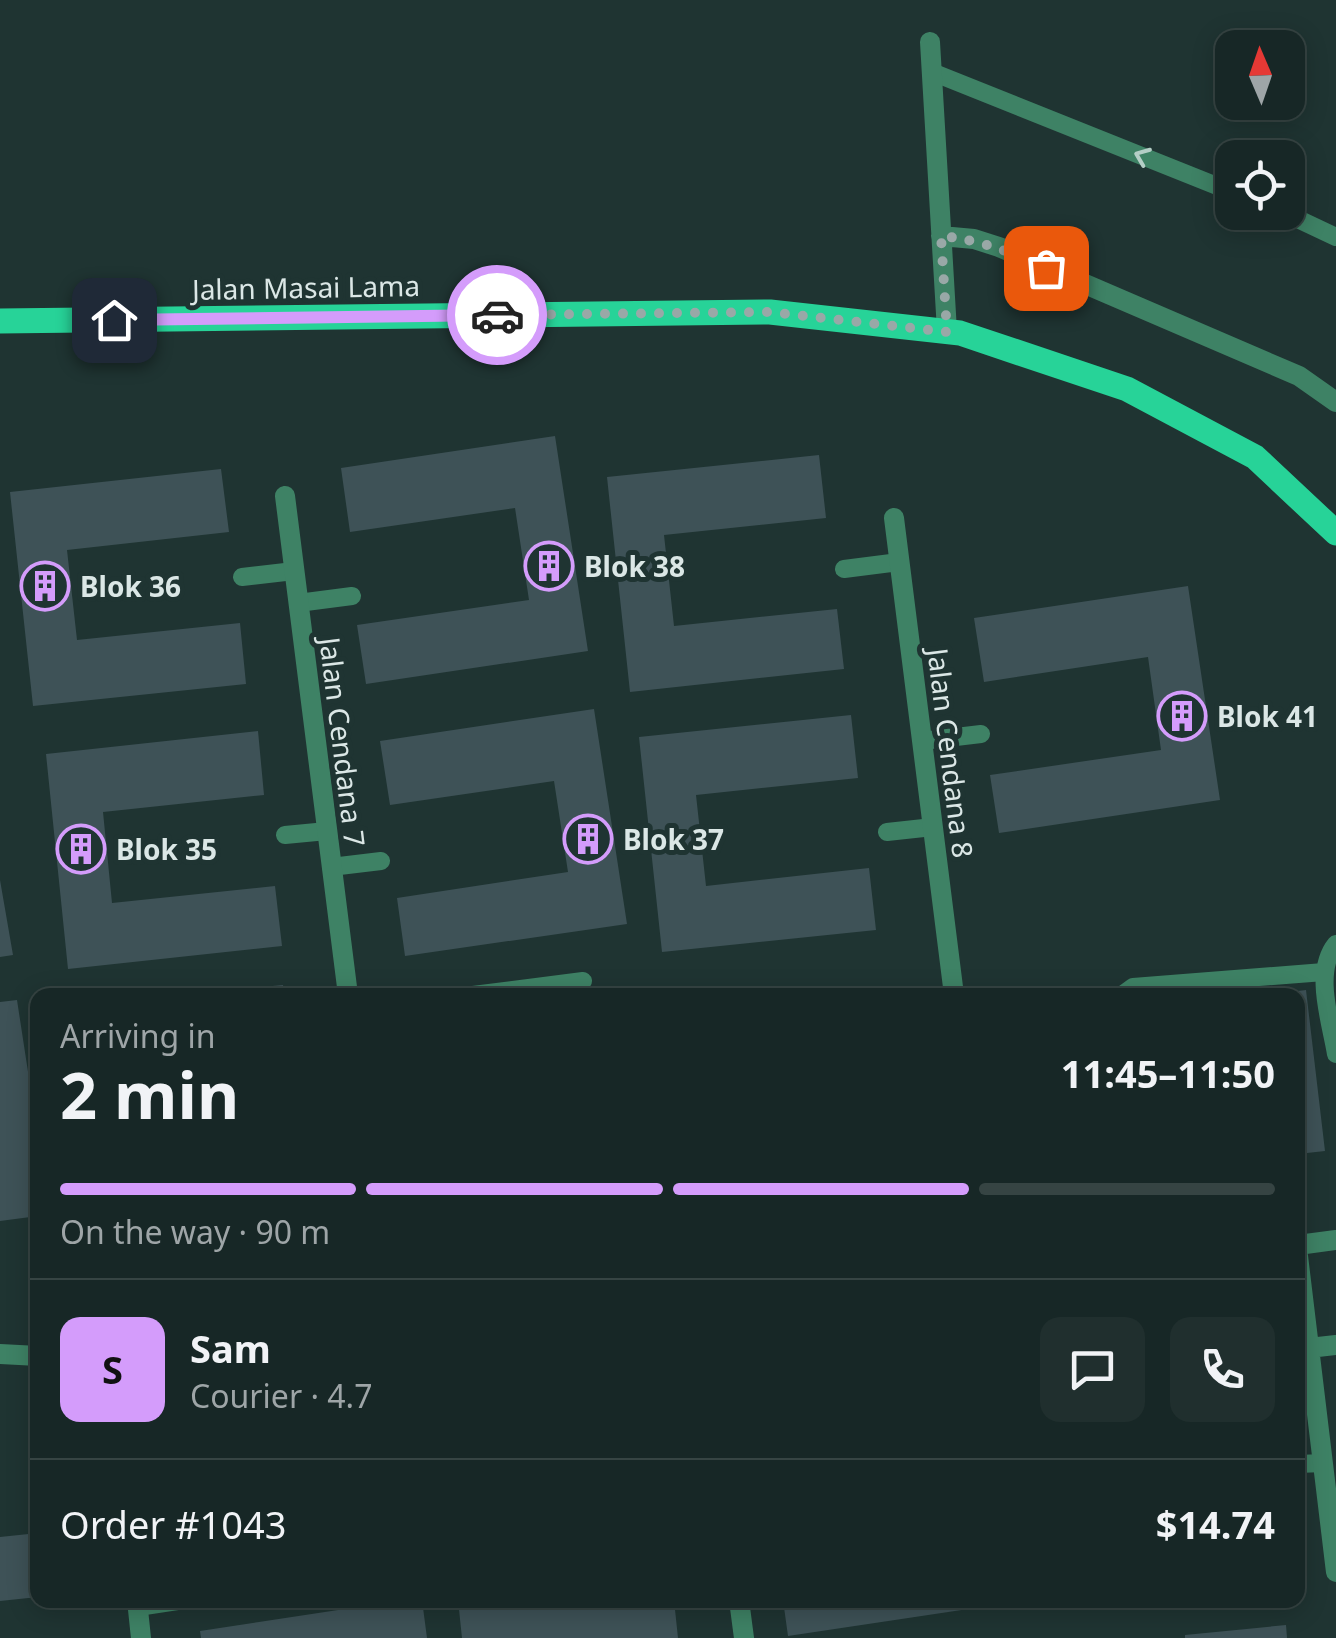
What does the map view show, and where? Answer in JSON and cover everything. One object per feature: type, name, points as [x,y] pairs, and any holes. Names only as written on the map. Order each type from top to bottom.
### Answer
[{"type":"main road","name":"Jalan Masai Lama","points":[[0,321],[770,312],[960,333],[1127,389],[1255,457],[1336,534]]},
{"type":"street","points":[[930,42],[947,332]]},
{"type":"street","points":[[941,236],[1000,246],[1299,376],[1336,402]]},
{"type":"street","name":"Jalan Cendana 7","points":[[285,496],[347,988]]},
{"type":"street","name":"Jalan Cendana 8","points":[[894,518],[953,988]]},
{"type":"street","points":[[1305,1244],[1336,1240]]},
{"type":"street","points":[[1305,1315],[1336,1572]]},
{"type":"street","points":[[1309,1348],[1336,1345]]},
{"type":"street","points":[[0,1354],[30,1356]]},
{"type":"street","points":[[138,1608],[139,1638]]},
{"type":"street","points":[[740,1608],[744,1638]]},
{"type":"lane","points":[[932,72],[1215,185]]},
{"type":"lane","points":[[1305,222],[1336,237]]},
{"type":"lane","points":[[844,569],[899,562]]},
{"type":"lane","points":[[242,577],[294,570]]},
{"type":"lane","points":[[298,603],[352,596]]},
{"type":"lane","points":[[922,741],[980,734]]},
{"type":"lane","points":[[887,832],[933,826]]},
{"type":"lane","points":[[286,836],[327,830]]},
{"type":"lane","points":[[331,867],[381,861]]},
{"type":"lane","points":[[1336,944],[1324,972],[1336,1054]]},
{"type":"lane","points":[[1131,988],[1324,972]]},
{"type":"lane","points":[[528,988],[583,981]]},
{"type":"lane","points":[[1305,1464],[1323,1463]]},
{"type":"building","name":"Blok 38","points":[[555,436],[588,651],[366,684],[357,625],[529,600],[515,508],[350,532],[341,468]]},
{"type":"building","points":[[819,455],[826,518],[664,535],[674,626],[837,609],[844,669],[630,692],[607,477]]},
{"type":"building","name":"Blok 36","points":[[221,469],[229,532],[67,550],[77,640],[240,623],[246,684],[33,706],[10,492]]},
{"type":"building","name":"Blok 41","points":[[1188,586],[1220,800],[999,833],[990,775],[1161,750],[1148,657],[984,682],[974,618]]},
{"type":"building","name":"Blok 37","points":[[594,709],[627,924],[405,956],[397,898],[568,872],[554,781],[390,805],[380,741]]},
{"type":"building","points":[[851,715],[858,778],[696,795],[706,886],[869,868],[876,930],[662,952],[639,737]]},
{"type":"building","name":"Blok 35","points":[[258,731],[264,795],[103,812],[112,903],[275,886],[282,946],[68,969],[46,754]]},
{"type":"building","points":[[0,880],[13,955],[0,957]]},
{"type":"building","points":[[1305,990],[1325,1151],[1305,1153]]},
{"type":"building","points":[[17,1000],[30,1085],[30,1217],[0,1221],[0,1002]]},
{"type":"building","points":[[30,1534],[30,1598],[0,1601],[0,1537]]},
{"type":"building","points":[[351,1608],[423,1608],[427,1638],[201,1638],[200,1631]]},
{"type":"building","points":[[459,1608],[675,1608],[678,1638],[462,1638]]},
{"type":"building","points":[[784,1608],[975,1608],[788,1636]]},
{"type":"building","points":[[1286,1625],[1287,1638],[1185,1638],[1185,1635]]},
{"type":"way so far","points":[[497,315],[770,312],[947,332],[941,236],[1000,246],[1046,268]]},
{"type":"place","name":"Blok 38","points":[[549,566]]},
{"type":"place","name":"Blok 36","points":[[45,586]]},
{"type":"place","name":"Blok 41","points":[[1182,716]]},
{"type":"place","name":"Blok 37","points":[[588,839]]},
{"type":"place","name":"Blok 35","points":[[81,849]]},
{"type":"route","points":[[114,320],[497,315]]}]
